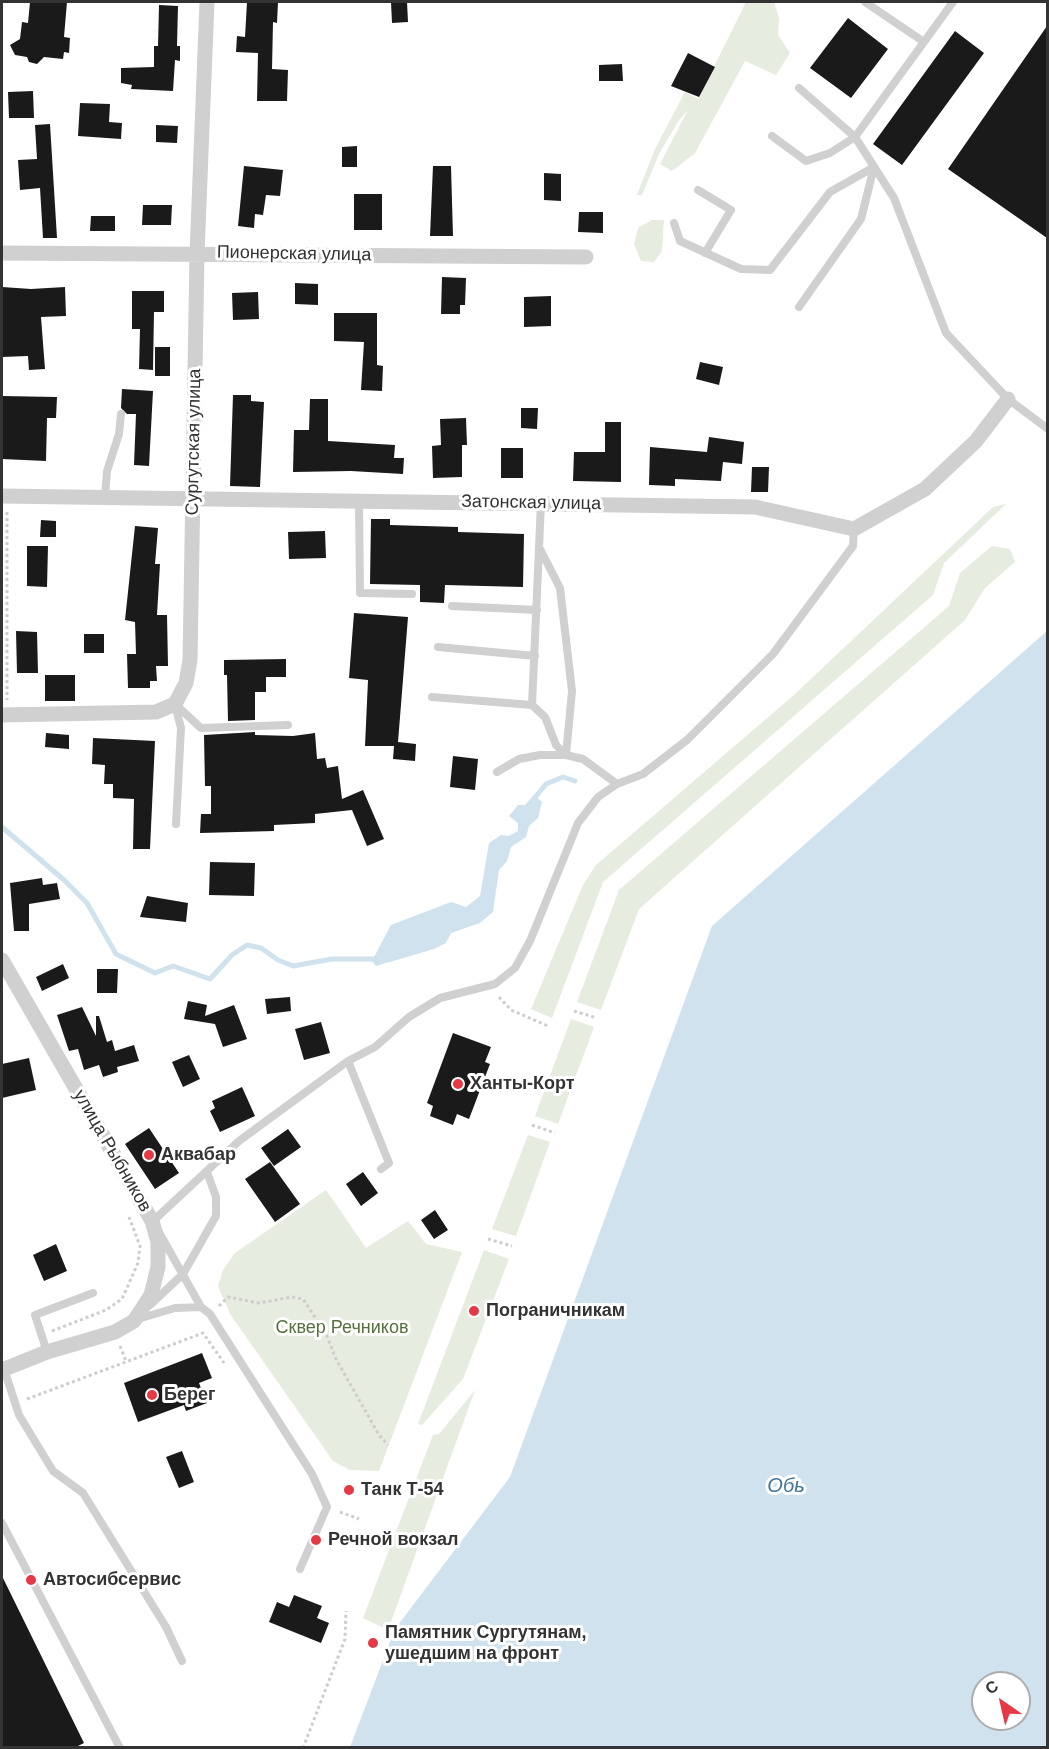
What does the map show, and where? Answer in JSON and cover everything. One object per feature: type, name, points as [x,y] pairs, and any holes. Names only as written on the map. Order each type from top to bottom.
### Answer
[{"type":"street","name":"Сургутская улица","points":[[175,704],[186,683],[190,660],[197,254],[207,2]]},
{"type":"street","name":"Пионерская улица","points":[[2,253],[586,257]]},
{"type":"street","points":[[854,530],[925,489],[976,441],[1008,399]]},
{"type":"street","name":"Затонская улица","points":[[4,496],[755,507],[854,530]]},
{"type":"street","points":[[4,715],[156,712],[175,704]]},
{"type":"street","name":"улица Рыбников","points":[[2,960],[152,1221],[158,1242],[158,1266],[151,1295],[134,1321]]},
{"type":"street","points":[[3,1370],[47,1352],[115,1332],[134,1321]]},
{"type":"lane","points":[[865,2],[924,42]]},
{"type":"lane","points":[[772,136],[806,161],[830,153],[855,137],[953,2]]},
{"type":"lane","points":[[799,88],[855,137],[894,198],[946,333],[1008,399],[1047,429]]},
{"type":"lane","points":[[674,223],[680,241],[741,269],[770,270],[831,192],[874,167]]},
{"type":"lane","points":[[799,306],[861,219],[874,167]]},
{"type":"lane","points":[[698,190],[731,210],[705,253]]},
{"type":"lane","points":[[105,497],[107,471],[119,434],[121,414]]},
{"type":"lane","points":[[359,500],[360,593],[412,594]]},
{"type":"lane","points":[[532,705],[541,503]]},
{"type":"lane","points":[[300,1569],[327,1507],[312,1474],[210,1314],[201,1307],[152,1221],[239,1141],[348,1061],[375,1047],[409,1017],[440,998],[495,984],[515,968],[530,941],[578,823],[598,797],[617,784],[643,774],[687,740],[773,654],[853,546],[854,530]]},
{"type":"lane","points":[[539,548],[560,588],[572,692],[566,755]]},
{"type":"lane","points":[[452,606],[537,610]]},
{"type":"lane","points":[[438,647],[535,656]]},
{"type":"lane","points":[[432,697],[532,705],[545,717],[556,745],[566,755]]},
{"type":"lane","points":[[175,704],[201,729],[288,725]]},
{"type":"lane","points":[[175,704],[181,728],[176,824]]},
{"type":"lane","points":[[497,772],[519,759],[540,755],[566,755],[583,759],[617,784]]},
{"type":"lane","points":[[348,1061],[389,1163],[381,1169]]},
{"type":"lane","points":[[134,1321],[183,1274],[216,1216],[216,1197],[207,1172]]},
{"type":"lane","points":[[47,1352],[35,1316],[93,1293]]},
{"type":"lane","points":[[134,1321],[175,1308],[201,1307]]},
{"type":"lane","points":[[3,1370],[15,1403],[53,1471],[83,1493],[166,1627],[182,1661]]},
{"type":"lane","points":[[2,1523],[120,1748]]},
{"type":"path","points":[[4,496],[4,715]]},
{"type":"path","points":[[495,984],[499,996],[511,1011],[548,1026]]},
{"type":"path","points":[[574,1011],[597,1018]]},
{"type":"path","points":[[532,1125],[555,1133]]},
{"type":"path","points":[[41,1335],[106,1310],[122,1299],[138,1263],[140,1245],[127,1212]]},
{"type":"path","points":[[488,1239],[512,1246]]},
{"type":"path","points":[[15,1403],[203,1333],[210,1314],[228,1297],[259,1303],[292,1297],[303,1299],[326,1334],[336,1359],[379,1435],[388,1445]]},
{"type":"path","points":[[203,1333],[230,1372]]},
{"type":"path","points":[[327,1507],[359,1519]]},
{"type":"path","points":[[303,1748],[345,1640],[346,1611]]},
{"type":"green space","points":[[746,2],[774,2],[779,18],[778,35],[790,53],[776,75],[745,61],[695,153],[672,171],[660,164],[688,110],[679,120],[659,154],[642,195],[637,195],[655,149],[685,92],[698,99]]},
{"type":"green space","points":[[652,220],[664,220],[662,251],[654,262],[641,261],[634,244],[638,228]]},
{"type":"green space","points":[[1006,504],[944,563],[933,595],[603,882],[552,1018],[531,1009],[583,885],[596,865],[794,695],[993,507]]},
{"type":"green space","points":[[992,546],[1010,549],[1015,562],[985,588],[965,620],[639,909],[601,1010],[577,1002],[619,890],[949,606],[960,573]]},
{"type":"green space","points":[[571,1019],[594,1027],[558,1124],[535,1116]]},
{"type":"green space","points":[[528,1135],[550,1142],[516,1236],[492,1229]]},
{"type":"green space","name":"Сквер Речников","points":[[326,1190],[366,1248],[408,1221],[426,1244],[462,1252],[379,1471],[350,1470],[333,1461],[230,1314],[218,1286],[223,1270],[235,1253]]},
{"type":"green space","points":[[484,1250],[509,1259],[463,1379],[422,1425],[418,1424]]},
{"type":"green space","points":[[475,1390],[388,1630],[363,1618],[433,1435],[439,1434]]},
{"type":"water","name":"Обь","points":[[1047,631],[1047,1747],[350,1747],[395,1629],[510,1477],[712,926]]},
{"type":"water","points":[[534,795],[542,802],[538,818],[529,826],[526,837],[511,847],[507,861],[499,870],[493,912],[480,923],[451,933],[446,943],[434,949],[376,966],[372,961],[391,925],[451,902],[466,907],[480,896],[489,843],[501,835],[509,836],[518,831],[518,823],[509,816],[518,805],[525,805]]},
{"type":"building","points":[[30,2],[67,2],[64,37],[70,38],[69,53],[64,52],[63,59],[44,57],[37,64],[29,62],[27,57],[15,55],[10,45],[20,39],[22,22],[28,23]]},
{"type":"building","points":[[247,2],[278,2],[277,23],[273,22],[272,69],[288,70],[287,101],[257,101],[258,53],[236,52],[237,36],[245,37]]},
{"type":"building","points":[[391,2],[407,2],[408,22],[392,23]]},
{"type":"building","points":[[159,5],[178,6],[177,46],[180,46],[180,61],[175,60],[173,91],[131,89],[132,85],[121,83],[121,68],[154,67],[154,46],[158,46]]},
{"type":"building","points":[[848,18],[888,49],[851,98],[810,68]]},
{"type":"building","points":[[1047,26],[1047,238],[948,169]]},
{"type":"building","points":[[955,31],[984,53],[902,165],[873,144]]},
{"type":"building","points":[[688,53],[715,67],[699,97],[671,86]]},
{"type":"building","points":[[622,64],[623,81],[599,81],[599,65]]},
{"type":"building","points":[[33,91],[34,118],[9,118],[8,92]]},
{"type":"building","points":[[80,103],[110,104],[109,122],[122,123],[121,139],[78,136]]},
{"type":"building","points":[[50,124],[57,238],[43,238],[40,188],[20,190],[18,160],[37,159],[35,125]]},
{"type":"building","points":[[156,125],[178,126],[177,143],[156,142]]},
{"type":"building","points":[[357,146],[357,167],[342,167],[342,147]]},
{"type":"building","points":[[244,166],[283,170],[280,196],[266,195],[263,215],[255,214],[254,228],[238,226]]},
{"type":"building","points":[[433,166],[451,166],[453,236],[430,236]]},
{"type":"building","points":[[544,173],[561,174],[561,201],[544,200]]},
{"type":"building","points":[[354,194],[382,194],[382,230],[354,230]]},
{"type":"building","points":[[143,205],[172,205],[171,225],[142,225]]},
{"type":"building","points":[[579,212],[603,212],[603,233],[578,232]]},
{"type":"building","points":[[91,216],[115,216],[115,231],[90,231]]},
{"type":"building","points":[[442,277],[466,278],[465,305],[460,305],[460,314],[441,314]]},
{"type":"building","points":[[295,283],[318,284],[318,305],[295,304]]},
{"type":"building","points":[[2,287],[31,289],[65,287],[66,316],[41,317],[45,369],[29,370],[28,356],[2,357]]},
{"type":"building","points":[[132,291],[164,291],[164,312],[154,312],[153,370],[139,369],[140,329],[132,329]]},
{"type":"building","points":[[258,292],[259,319],[233,320],[232,293]]},
{"type":"building","points":[[551,296],[551,326],[524,327],[524,297]]},
{"type":"building","points":[[334,313],[377,313],[377,365],[383,366],[382,391],[361,390],[364,342],[334,341]]},
{"type":"building","points":[[155,347],[170,347],[170,376],[155,376]]},
{"type":"building","points":[[700,362],[723,367],[719,385],[696,379]]},
{"type":"building","points":[[122,389],[153,391],[149,466],[134,465],[136,414],[127,414],[121,408]]},
{"type":"building","points":[[233,395],[251,395],[251,401],[264,402],[260,487],[230,486]]},
{"type":"building","points":[[2,396],[57,397],[56,418],[47,418],[46,461],[2,459]]},
{"type":"building","points":[[310,399],[328,399],[328,441],[395,445],[394,458],[404,458],[403,474],[351,471],[293,472],[294,430],[309,430]]},
{"type":"building","points":[[521,408],[538,408],[537,429],[521,428]]},
{"type":"building","points":[[466,418],[467,445],[462,445],[462,477],[433,478],[432,446],[441,445],[440,419]]},
{"type":"building","points":[[605,422],[621,422],[621,482],[573,481],[574,452],[605,452]]},
{"type":"building","points":[[709,437],[744,442],[742,464],[723,462],[721,481],[675,479],[675,486],[649,485],[650,447],[707,452]]},
{"type":"building","points":[[501,448],[523,448],[523,478],[501,478]]},
{"type":"building","points":[[752,467],[769,467],[768,492],[751,492]]},
{"type":"building","points":[[371,519],[390,519],[390,525],[458,527],[458,532],[524,534],[523,587],[445,585],[444,603],[420,602],[420,585],[370,584]]},
{"type":"building","points":[[41,520],[56,521],[56,537],[40,537]]},
{"type":"building","points":[[135,526],[158,528],[155,564],[160,564],[157,615],[167,615],[168,666],[156,666],[157,681],[150,681],[150,688],[128,688],[127,654],[136,654],[135,622],[125,620]]},
{"type":"building","points":[[325,531],[326,558],[289,559],[288,532]]},
{"type":"building","points":[[27,546],[48,546],[47,587],[27,586]]},
{"type":"building","points":[[354,613],[408,617],[398,742],[416,744],[415,761],[393,759],[394,746],[365,746],[368,680],[349,678]]},
{"type":"building","points":[[16,631],[37,632],[38,673],[17,673]]},
{"type":"building","points":[[84,634],[104,634],[104,653],[84,653]]},
{"type":"building","points":[[286,659],[286,677],[266,677],[266,692],[255,692],[255,720],[228,721],[227,675],[224,675],[224,660]]},
{"type":"building","points":[[45,675],[75,675],[75,701],[45,701]]},
{"type":"building","points":[[255,732],[255,735],[293,736],[315,733],[317,759],[325,758],[327,768],[338,766],[342,799],[363,790],[384,839],[367,846],[352,810],[315,814],[315,823],[274,825],[274,831],[200,833],[201,814],[211,814],[211,786],[205,786],[204,735]]},
{"type":"building","points":[[46,733],[69,735],[69,749],[45,747]]},
{"type":"building","points":[[93,738],[155,741],[150,849],[133,849],[134,799],[113,798],[113,784],[104,784],[105,765],[92,764]]},
{"type":"building","points":[[453,756],[478,759],[475,790],[450,787]]},
{"type":"building","points":[[210,862],[255,863],[254,896],[209,895]]},
{"type":"building","points":[[42,878],[43,885],[57,883],[60,899],[29,904],[29,931],[14,931],[10,883]]},
{"type":"building","points":[[147,896],[188,903],[186,922],[140,917]]},
{"type":"building","points":[[63,964],[69,978],[42,991],[36,977]]},
{"type":"building","points":[[97,969],[118,969],[117,993],[97,993]]},
{"type":"building","points":[[290,997],[291,1011],[267,1014],[265,999]]},
{"type":"building","points":[[188,1001],[207,1005],[205,1016],[234,1005],[247,1039],[223,1047],[215,1024],[184,1019]]},
{"type":"building","points":[[82,1007],[96,1036],[96,1016],[99,1016],[107,1042],[112,1040],[115,1051],[134,1045],[139,1061],[117,1067],[118,1072],[103,1077],[99,1065],[84,1070],[78,1049],[69,1051],[57,1015]]},
{"type":"building","points":[[321,1022],[330,1053],[304,1060],[295,1029]]},
{"type":"building","name":"Ханты-Корт","points":[[453,1033],[491,1047],[485,1062],[490,1064],[469,1119],[457,1114],[453,1125],[430,1116],[433,1106],[427,1103]]},
{"type":"building","points":[[189,1055],[200,1079],[183,1087],[172,1062]]},
{"type":"building","points":[[29,1058],[36,1090],[2,1098],[2,1064]]},
{"type":"building","points":[[242,1087],[255,1116],[220,1132],[210,1111],[215,1108],[212,1101]]},
{"type":"building","name":"Аквабар","points":[[149,1128],[179,1173],[155,1189],[125,1144]]},
{"type":"building","points":[[288,1129],[301,1147],[274,1166],[261,1148]]},
{"type":"building","points":[[270,1162],[300,1204],[275,1222],[245,1179]]},
{"type":"building","points":[[363,1172],[378,1193],[361,1206],[346,1184]]},
{"type":"building","points":[[435,1210],[448,1230],[434,1239],[421,1220]]},
{"type":"building","points":[[56,1244],[67,1271],[44,1281],[33,1255]]},
{"type":"building","points":[[202,1353],[212,1378],[199,1383],[207,1403],[186,1411],[184,1405],[138,1422],[124,1383]]},
{"type":"building","points":[[182,1451],[194,1482],[179,1488],[166,1457]]},
{"type":"building","points":[[2,1576],[84,1743],[74,1748],[2,1748]]},
{"type":"building","points":[[294,1595],[322,1606],[317,1618],[329,1623],[321,1643],[269,1622],[277,1602],[289,1607]]},
{"type":"waterway","points":[[532,801],[546,784],[563,777],[575,781]]},
{"type":"waterway","points":[[2,827],[64,880],[87,903],[116,954],[155,973],[173,966],[210,979],[232,955],[247,945],[261,948],[278,960],[293,966],[332,959],[376,959]]},
{"type":"place","name":"Ханты-Корт","points":[[458,1084]]},
{"type":"place","name":"Аквабар","points":[[149,1155]]},
{"type":"place","name":"Пограничникам","points":[[474,1311]]},
{"type":"place","name":"Берег","points":[[152,1395]]},
{"type":"place","name":"Танк Т-54","points":[[349,1490]]},
{"type":"place","name":"Речной вокзал","points":[[316,1540]]},
{"type":"place","name":"Автосибсервис","points":[[31,1580]]},
{"type":"place","name":"Памятник Сургутянам, ушедшим на фронт","points":[[373,1643]]}]
